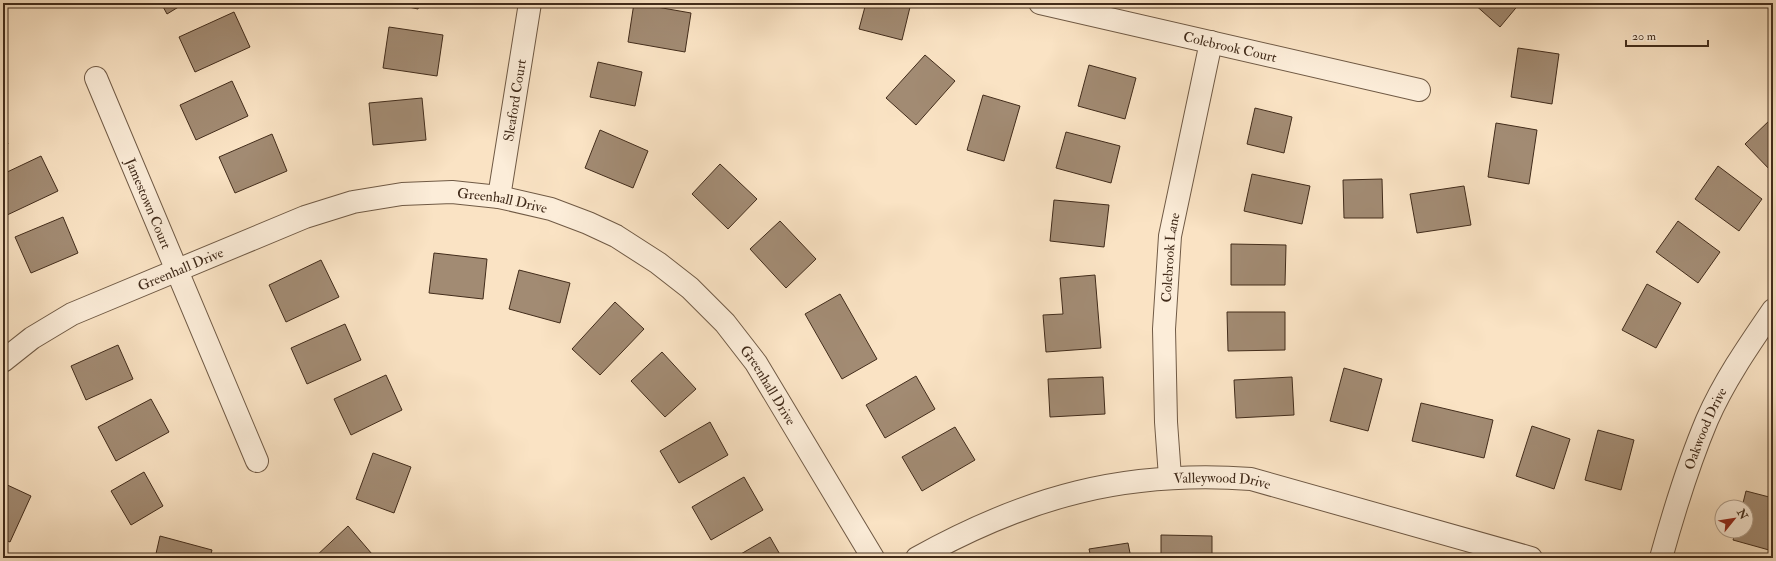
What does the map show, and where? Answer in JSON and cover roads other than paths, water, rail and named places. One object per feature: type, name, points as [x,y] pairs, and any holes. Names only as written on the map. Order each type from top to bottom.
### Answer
[{"type":"street","name":"Sleaford Court","points":[[499,197],[530,3]]},
{"type":"street","name":"Colebrook Court","points":[[1040,3],[1419,90]]},
{"type":"street","name":"Colebrook Lane","points":[[1170,477],[1166,422],[1164,329],[1170,236],[1212,42]]},
{"type":"street","name":"Jamestown Court","points":[[96,78],[257,461]]},
{"type":"street","name":"Greenhall Drive","points":[[3,361],[32,338],[72,314],[305,217],[353,202],[402,194],[452,192],[499,197],[551,209],[588,223],[616,236],[658,263],[690,288],[725,323],[756,363],[873,558]]},
{"type":"street","name":"Oakwood Drive","points":[[1661,558],[1684,478],[1708,419],[1740,360],[1773,310]]},
{"type":"street","name":"Valleywood Drive","points":[[917,558],[1011,512],[1066,494],[1123,482],[1170,477],[1251,479],[1531,558]]}]
